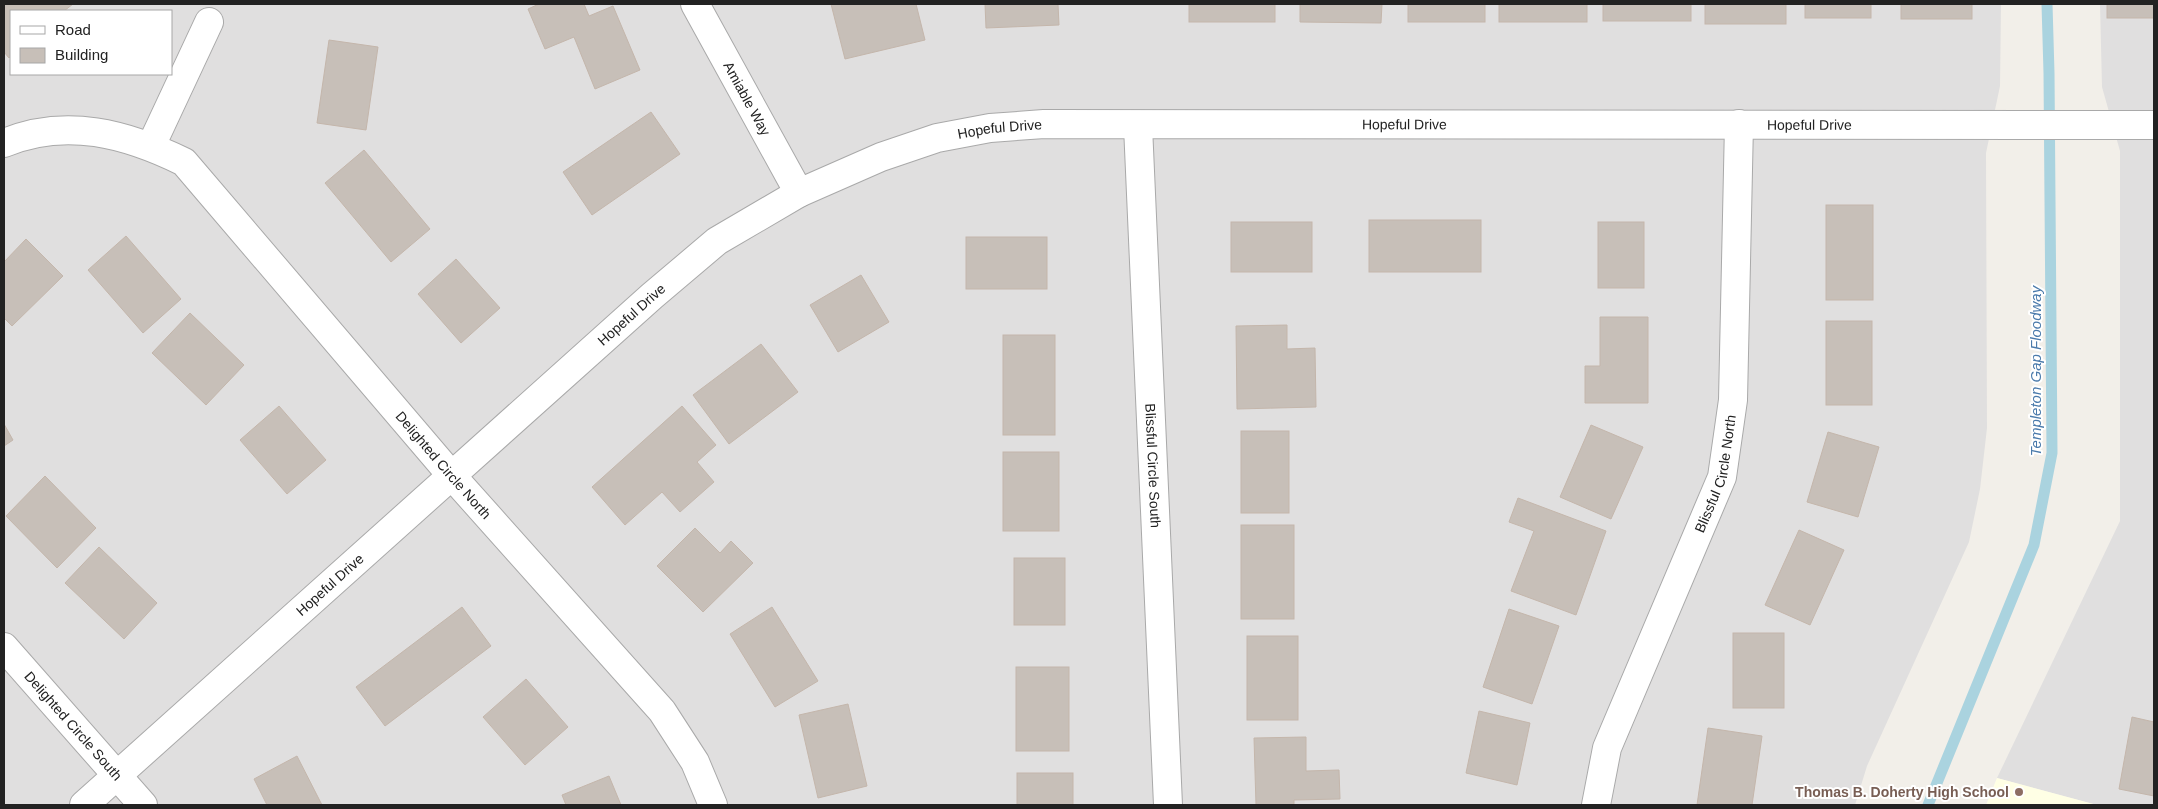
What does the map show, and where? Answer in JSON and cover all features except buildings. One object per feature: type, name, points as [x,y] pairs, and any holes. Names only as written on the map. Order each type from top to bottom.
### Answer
[{"type":"street","name":"Amiable Way","points":[[696,4],[799,193]]},
{"type":"street","points":[[151,146],[209,22]]},
{"type":"street","name":"Hopeful Drive","points":[[84,805],[652,296],[717,241],[799,193],[881,157],[937,138],[990,128],[1044,124],[1138,126],[2154,125]]},
{"type":"street","name":"Blissful Circle North","points":[[1596,805],[1607,748],[1722,477],[1734,400],[1739,124]]},
{"type":"street","name":"Blissful Circle South","points":[[1138,126],[1168,805]]},
{"type":"street","name":"Delighted Circle North","points":[[4,143],[23,135],[65,128],[100,132],[151,146],[184,162],[452,476],[662,711],[695,762],[712,805]]},
{"type":"street","name":"Delighted Circle South","points":[[4,647],[143,805]]},
{"type":"shaded area","points":[[4,4],[2001,4],[2000,86],[1986,153],[1987,428],[1980,489],[1969,542],[1867,766],[1855,805],[4,805]]},
{"type":"shaded area","points":[[2100,4],[2154,4],[2154,805],[2097,805],[1997,778],[2120,521],[2120,151],[2102,87]]},
{"type":"shaded area","name":"Thomas B. Doherty High School","points":[[1997,778],[2097,805],[1986,805]]},
{"type":"waterway","name":"Templeton Gap Floodway","points":[[1928,805],[2034,545],[2052,453],[2047,4]]},
{"type":"place","name":"Thomas B. Doherty High School","points":[[2019,792]]}]
